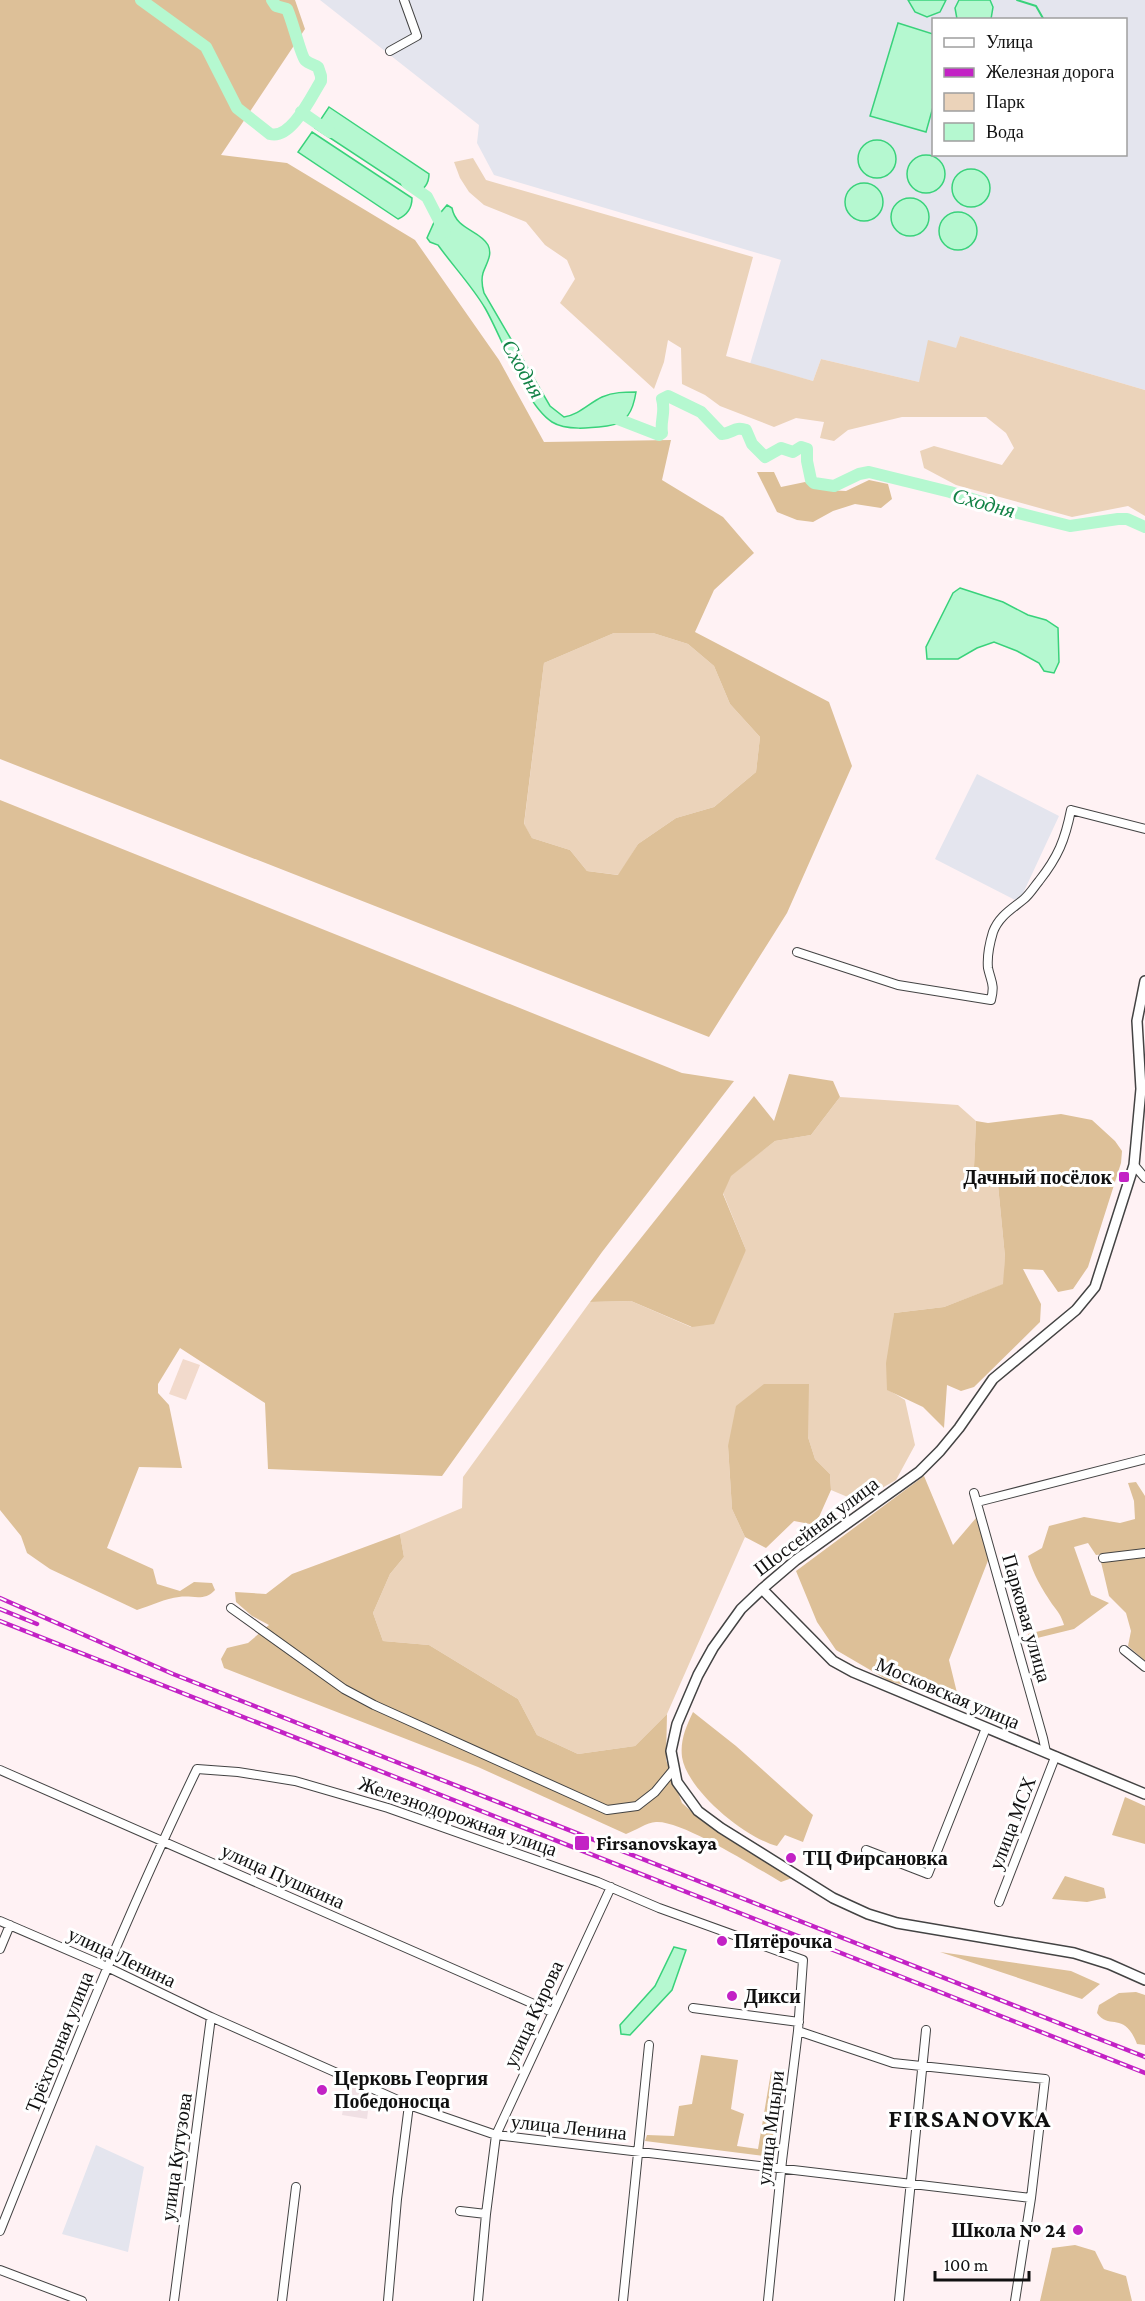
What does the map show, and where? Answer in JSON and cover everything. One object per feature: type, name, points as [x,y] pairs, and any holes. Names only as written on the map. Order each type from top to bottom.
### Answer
[{"type":"street","points":[[390,51],[417,36],[404,0]]},
{"type":"street","points":[[797,952],[898,985],[991,1000],[994,989],[988,970],[988,958],[994,931],[1010,908],[1025,898],[1057,857],[1066,834],[1071,810],[1145,830]]},
{"type":"street","name":"Шоссейная улица","points":[[1145,981],[1137,1021],[1141,1089],[1134,1165],[1095,1287],[1076,1310],[993,1378],[940,1451],[919,1472],[796,1560],[762,1589],[728,1624],[698,1675],[672,1739],[671,1751],[678,1782],[698,1810],[833,1898],[868,1914],[897,1923],[1074,1953],[1109,1964],[1145,1980]]},
{"type":"street","points":[[1134,1165],[1145,1178]]},
{"type":"street","name":"Парковая улица","points":[[1046,1752],[976,1498],[1145,1459]]},
{"type":"street","points":[[1103,1558],[1145,1553]]},
{"type":"street","name":"Московская улица","points":[[762,1589],[833,1661],[853,1672],[1145,1794]]},
{"type":"street","points":[[231,1608],[344,1689],[374,1706],[607,1810],[637,1806],[656,1792],[674,1769]]},
{"type":"street","points":[[1124,1650],[1145,1667]]},
{"type":"street","points":[[866,1850],[928,1874],[986,1728]]},
{"type":"street","name":"улица МСХ","points":[[999,1902],[1057,1757]]},
{"type":"street","name":"Трёхгорная улица","points":[[0,2231],[107,1967],[197,1769]]},
{"type":"street","name":"Железнодорожная улица","points":[[197,1769],[295,1780],[388,1808],[611,1887],[659,1908],[803,1960]]},
{"type":"street","name":"улица Пушкина","points":[[0,1770],[552,2012]]},
{"type":"street","name":"улица Кирова","points":[[478,2301],[496,2135],[611,1887]]},
{"type":"street","name":"улица Ленина","points":[[0,1921],[107,1967],[211,2017],[409,2105],[496,2135],[1031,2199]]},
{"type":"street","points":[[0,1950],[10,1925]]},
{"type":"street","name":"улица Мцыри","points":[[768,2301],[781,2168],[799,2026],[803,1960]]},
{"type":"street","points":[[693,2008],[799,2026],[892,2063],[1044,2079],[1031,2199],[1015,2301]]},
{"type":"street","name":"улица Кутузова","points":[[174,2301],[211,2017]]},
{"type":"street","points":[[899,2301],[926,2030]]},
{"type":"street","points":[[623,2301],[649,2045]]},
{"type":"street","points":[[388,2301],[397,2199],[409,2105]]},
{"type":"street","points":[[282,2301],[296,2187]]},
{"type":"street","points":[[460,2211],[486,2214]]},
{"type":"street","points":[[0,2270],[82,2301]]},
{"type":"shaded area","points":[[0,0],[295,0],[305,29],[221,155],[287,163],[415,240],[499,360],[544,442],[671,440],[662,480],[723,517],[754,553],[714,590],[695,632],[829,702],[852,766],[787,913],[709,1037],[0,759]],"holes":[[[614,633],[653,633],[688,644],[714,666],[730,704],[760,737],[756,772],[714,807],[676,818],[638,844],[618,875],[587,871],[570,850],[532,838],[524,824],[544,663]]]},
{"type":"shaded area","points":[[320,0],[1145,0],[1145,390],[960,336],[956,349],[919,382],[821,359],[813,381],[750,364],[781,260],[494,175],[477,143],[479,125]]},
{"type":"shaded area","points":[[757,472],[774,472],[781,487],[805,482],[825,490],[846,491],[869,480],[888,484],[892,499],[881,508],[855,504],[833,511],[813,522],[797,520],[777,512]]},
{"type":"shaded area","points":[[977,774],[1059,816],[1019,902],[935,859]]},
{"type":"shaded area","points":[[0,800],[682,1073],[734,1081],[602,1252],[442,1476],[268,1469],[265,1403],[180,1348],[158,1384],[158,1393],[169,1405],[182,1468],[139,1467],[107,1548],[153,1569],[157,1584],[180,1591],[194,1582],[212,1583],[215,1590],[207,1596],[163,1600],[137,1610],[50,1569],[27,1553],[21,1536],[0,1510]]},
{"type":"shaded area","points":[[789,1074],[833,1081],[840,1097],[811,1135],[775,1141],[731,1176],[723,1194],[746,1250],[714,1324],[692,1327],[631,1301],[590,1302],[754,1096],[774,1121]]},
{"type":"shaded area","points":[[1061,1114],[1092,1120],[1115,1141],[1122,1151],[1121,1163],[1088,1267],[1073,1289],[1058,1292],[1043,1270],[1023,1269],[1041,1304],[1040,1322],[974,1387],[961,1391],[947,1385],[944,1428],[923,1407],[887,1390],[886,1363],[894,1313],[944,1307],[1003,1284],[1005,1257],[998,1185],[974,1167],[976,1121],[988,1123]]},
{"type":"shaded area","points":[[183,1359],[200,1365],[186,1400],[169,1394]]},
{"type":"shaded area","points":[[764,1384],[809,1384],[808,1437],[815,1459],[830,1474],[831,1490],[819,1517],[810,1524],[794,1521],[766,1548],[745,1537],[732,1509],[728,1446],[736,1406]]},
{"type":"shaded area","points":[[924,1476],[953,1545],[976,1518],[989,1558],[949,1660],[959,1701],[889,1681],[836,1650],[817,1622],[796,1571]]},
{"type":"shaded area","points":[[1136,1482],[1145,1496],[1145,1549],[1096,1555],[1088,1543],[1074,1547],[1091,1595],[1109,1603],[1074,1629],[1029,1640],[1028,1634],[1064,1625],[1038,1581],[1028,1556],[1042,1548],[1049,1526],[1084,1517],[1120,1523],[1135,1519],[1134,1501],[1128,1483]]},
{"type":"shaded area","points":[[400,1534],[404,1557],[390,1574],[373,1613],[383,1641],[429,1645],[518,1699],[537,1735],[578,1754],[635,1746],[667,1714],[666,1760],[682,1803],[702,1821],[792,1878],[781,1882],[700,1836],[668,1823],[652,1822],[626,1834],[478,1767],[224,1668],[221,1659],[227,1648],[248,1643],[269,1625],[252,1616],[236,1602],[235,1592],[266,1594],[292,1574]]},
{"type":"shaded area","points":[[1145,1557],[1145,1661],[1128,1646],[1131,1631],[1126,1613],[1109,1596],[1101,1562]]},
{"type":"shaded area","points":[[693,1712],[736,1746],[813,1815],[803,1842],[785,1835],[777,1846],[764,1841],[719,1811],[694,1784],[682,1757],[683,1739]]},
{"type":"shaded area","points":[[1125,1797],[1145,1806],[1145,1844],[1112,1835]]},
{"type":"shaded area","points":[[1065,1876],[1104,1888],[1106,1898],[1087,1902],[1052,1899]]},
{"type":"shaded area","points":[[940,1952],[1071,1971],[1100,1984],[1082,1999]]},
{"type":"shaded area","points":[[1136,1992],[1145,1995],[1145,2045],[1137,2044],[1127,2027],[1107,2021],[1097,2013],[1099,2005],[1119,1993]]},
{"type":"shaded area","points":[[701,2055],[738,2060],[731,2109],[744,2114],[737,2146],[758,2149],[771,2072],[784,2074],[773,2157],[645,2141],[647,2135],[674,2136],[679,2106],[692,2104]]},
{"type":"shaded area","points":[[348,2084],[370,2095],[367,2119],[342,2115]]},
{"type":"shaded area","points":[[96,2145],[144,2167],[128,2252],[62,2234]]},
{"type":"shaded area","points":[[1075,2245],[1095,2251],[1104,2269],[1126,2276],[1132,2301],[1040,2301],[1052,2248]]},
{"type":"green space","points":[[473,158],[486,180],[753,257],[726,356],[813,381],[821,359],[919,382],[928,340],[956,348],[960,336],[1145,390],[1145,516],[1128,506],[1072,517],[956,485],[924,468],[920,451],[934,446],[1002,465],[1014,448],[1006,433],[986,417],[902,417],[848,430],[834,441],[820,438],[824,422],[796,418],[774,427],[720,406],[705,395],[682,384],[681,348],[668,340],[664,362],[654,389],[560,303],[575,279],[567,260],[545,245],[526,222],[484,205],[469,192],[454,162]]},
{"type":"green space","points":[[614,633],[653,633],[688,644],[714,666],[730,704],[760,737],[756,772],[714,807],[676,818],[638,844],[619,875],[587,871],[570,850],[532,838],[524,825],[544,663]]},
{"type":"green space","points":[[840,1097],[958,1105],[976,1121],[974,1167],[998,1185],[1005,1257],[1004,1284],[944,1307],[894,1313],[887,1389],[905,1400],[915,1445],[896,1480],[875,1492],[850,1498],[831,1490],[830,1474],[815,1459],[808,1437],[808,1384],[728,1446],[732,1509],[745,1537],[667,1714],[635,1746],[578,1754],[537,1735],[518,1699],[429,1645],[383,1641],[373,1613],[390,1574],[404,1557],[400,1534],[462,1508],[463,1477],[590,1302],[631,1301],[691,1327],[746,1250],[723,1193],[730,1176],[775,1141],[811,1135]]},
{"type":"water","points":[[908,0],[946,0],[940,12],[927,17],[915,12]]},
{"type":"water","points":[[959,0],[990,0],[993,7],[991,18],[957,18],[955,8]]},
{"type":"water","points":[[898,23],[932,34],[932,111],[926,132],[870,116]]},
{"type":"water","points":[[329,107],[429,174],[423,188],[415,194],[315,128]]},
{"type":"water","points":[[312,132],[412,198],[410,208],[406,213],[398,219],[298,152]]},
{"type":"water","points":[[877,140],[890,146],[896,159],[890,172],[877,178],[864,172],[858,159],[864,146]]},
{"type":"water","points":[[926,155],[939,161],[945,174],[939,187],[926,193],[913,187],[907,174],[913,161]]},
{"type":"water","points":[[971,169],[984,175],[990,188],[984,201],[971,207],[958,201],[952,188],[958,175]]},
{"type":"water","points":[[864,183],[877,189],[883,202],[877,215],[864,221],[851,215],[845,202],[851,189]]},
{"type":"water","points":[[910,198],[923,204],[929,217],[923,230],[910,236],[897,230],[891,217],[897,204]]},
{"type":"water","points":[[447,205],[452,208],[458,221],[480,236],[488,245],[489,256],[482,278],[484,293],[550,406],[564,417],[574,414],[606,395],[636,392],[631,411],[620,423],[571,428],[552,422],[542,413],[523,386],[480,300],[438,245],[427,238],[436,218]]},
{"type":"water","points":[[958,212],[971,218],[977,231],[971,244],[958,250],[945,244],[939,231],[945,218]]},
{"type":"water","points":[[960,588],[1003,602],[1028,615],[1046,620],[1058,628],[1059,662],[1054,673],[1044,671],[1039,663],[994,642],[977,648],[958,659],[927,659],[926,647],[953,593]]},
{"type":"water","points":[[674,1947],[686,1950],[672,1990],[630,2035],[621,2034],[620,2025],[655,1986]]},
{"type":"waterway","name":"Сходня","points":[[141,0],[206,47],[237,108],[270,134],[278,134],[300,116],[321,81],[321,76],[318,67],[303,57],[287,9],[276,6],[272,0]]},
{"type":"waterway","points":[[1017,0],[1036,6],[1043,18]]},
{"type":"waterway","name":"Сходня","points":[[301,112],[330,132]]},
{"type":"waterway","name":"Сходня","points":[[407,183],[427,197],[445,232]]},
{"type":"waterway","name":"Сходня","points":[[610,416],[659,435],[662,433],[662,399],[668,396],[701,412],[722,434],[736,429],[746,430],[752,444],[765,457],[781,448],[793,452],[801,447],[807,449],[807,461],[811,480],[814,483],[834,486],[859,474],[869,472],[1070,526],[1127,519],[1145,527]]},
{"type":"railway","points":[[0,1598],[173,1674],[1145,2057]]},
{"type":"railway","points":[[0,1609],[37,1624]]},
{"type":"railway","points":[[0,1621],[1145,2073]]},
{"type":"place","name":"Дачный посёлок","points":[[1124,1177]]},
{"type":"place","name":"Firsanovskaya","points":[[582,1843]]},
{"type":"place","name":"ТЦ Фирсановка","points":[[791,1858]]},
{"type":"place","name":"Пятёрочка","points":[[722,1941]]},
{"type":"place","name":"Дикси","points":[[732,1996]]},
{"type":"place","name":"Церковь Георгия Победоносца","points":[[322,2090]]},
{"type":"place","name":"Школа № 24","points":[[1078,2230]]},
{"type":"district","name":"FIRSANOVKA","points":[[970,2118]]}]
